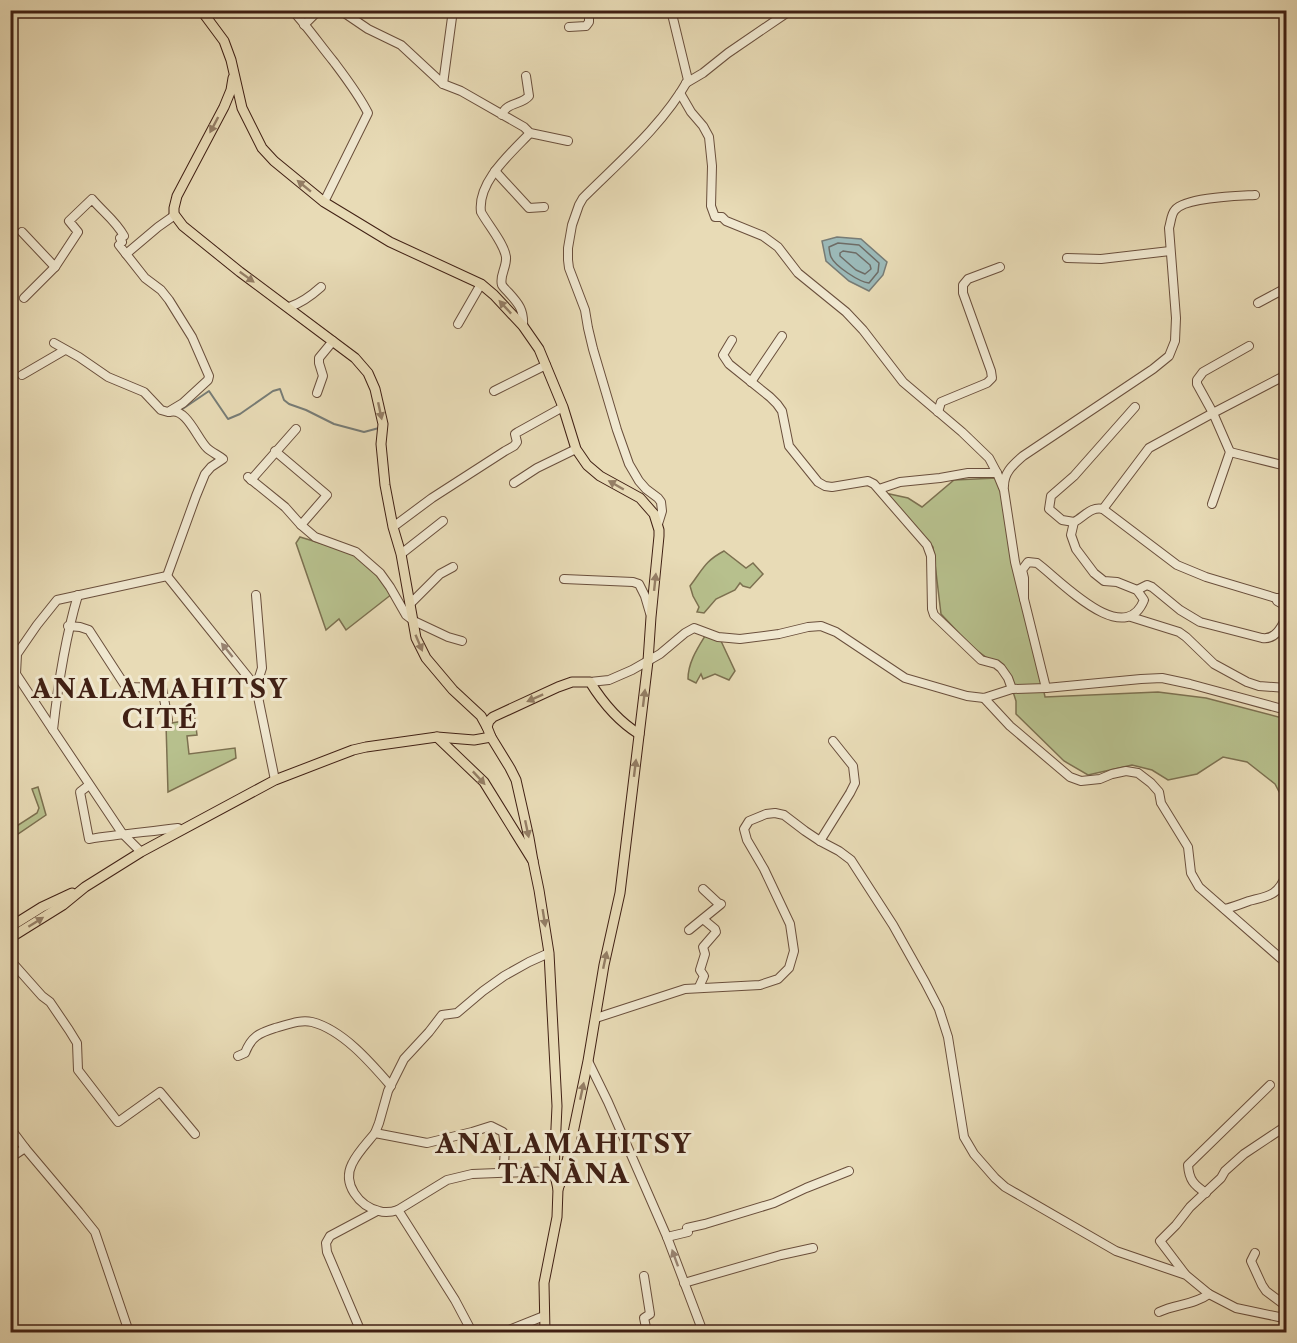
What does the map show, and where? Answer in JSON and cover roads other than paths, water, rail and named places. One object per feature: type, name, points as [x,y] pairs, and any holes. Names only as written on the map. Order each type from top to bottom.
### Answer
[{"type":"main road","points":[[201,10],[224,41],[231,60],[242,108],[262,148],[274,161],[324,202],[390,242],[481,284],[494,295],[523,326],[539,349],[563,407],[576,449],[587,465],[600,476],[640,498],[654,514],[659,536],[648,661],[620,893],[570,1146],[560,1171]]},
{"type":"main road","points":[[233,70],[231,90],[177,196],[175,215],[183,226],[355,358],[363,367],[375,389],[383,424],[381,444],[383,472],[411,603],[416,638],[426,658],[453,690],[481,716],[516,780],[530,838],[549,953],[557,1106],[556,1144],[560,1171],[557,1217],[544,1283],[545,1332]]},
{"type":"main road","points":[[487,726],[494,717],[558,687],[572,682],[590,682],[598,696],[618,719],[639,734]]},
{"type":"main road","points":[[10,938],[141,852],[275,780],[366,747],[437,738],[474,740],[491,737]]},
{"type":"main road","points":[[437,738],[484,782],[532,861]]},
{"type":"main road","points":[[10,927],[42,907],[85,888]]},
{"type":"main road","points":[[557,1122],[575,1122]]},
{"type":"main road","points":[[556,1144],[570,1146]]},
{"type":"street","points":[[292,10],[352,86],[368,113],[324,202]]},
{"type":"street","points":[[304,25],[320,10]]},
{"type":"street","points":[[340,10],[368,29],[401,45],[443,84],[461,91],[524,127],[530,133],[568,141]]},
{"type":"street","points":[[443,84],[453,10]]},
{"type":"street","points":[[569,27],[586,27],[590,22],[589,10]]},
{"type":"street","points":[[657,524],[662,511],[661,502],[639,481],[629,464],[593,349],[585,310],[572,278],[568,260],[572,225],[583,198],[651,130],[688,80],[671,10]]},
{"type":"street","points":[[686,83],[703,74],[728,53],[791,10]]},
{"type":"street","points":[[502,115],[503,110],[530,96],[526,76]]},
{"type":"street","points":[[680,93],[709,136],[712,166],[711,206],[715,217],[722,217],[726,221],[763,236],[778,247],[798,273],[846,312],[863,330],[903,382],[982,450],[997,472],[1004,490]]},
{"type":"street","points":[[523,326],[522,310],[501,284],[506,263],[504,250],[481,212],[480,206],[489,177],[530,133]]},
{"type":"street","points":[[495,171],[529,208],[544,207]]},
{"type":"street","points":[[1046,688],[1015,562],[1004,478],[1007,471],[1023,456],[1170,356],[1175,341],[1176,318],[1169,228],[1175,210],[1184,204],[1225,196],[1255,195]]},
{"type":"street","points":[[24,298],[55,267],[78,232],[69,221],[92,199],[118,225],[124,236],[120,238],[122,242],[119,245],[145,278],[161,290],[169,300],[192,337],[209,376],[208,380],[183,403],[168,412]]},
{"type":"street","points":[[126,254],[175,215]]},
{"type":"street","points":[[22,232],[55,267]]},
{"type":"street","points":[[1067,258],[1101,259],[1170,251]]},
{"type":"street","points":[[938,412],[941,402],[987,383],[992,378],[992,371],[963,293],[963,285],[968,279],[1000,267]]},
{"type":"street","points":[[458,324],[481,284]]},
{"type":"street","points":[[289,307],[299,304],[321,287]]},
{"type":"street","points":[[1258,303],[1287,288]]},
{"type":"street","points":[[752,382],[782,336]]},
{"type":"street","points":[[732,340],[723,355],[729,364],[777,404],[782,411],[789,446],[818,482],[832,487],[868,481],[879,489],[927,545],[931,551],[934,615],[981,660],[996,664],[1001,668],[1012,690]]},
{"type":"street","points":[[317,393],[323,376],[319,358],[333,341]]},
{"type":"street","points":[[54,343],[108,377],[144,392],[161,410],[178,411],[190,423],[208,450],[223,459],[205,474],[167,576]]},
{"type":"street","points":[[1212,504],[1230,452],[1197,380],[1203,372],[1250,346]]},
{"type":"street","points":[[22,375],[65,350]]},
{"type":"street","points":[[495,391],[546,365]]},
{"type":"street","points":[[1102,509],[1149,448],[1287,375]]},
{"type":"street","points":[[393,527],[432,498],[514,446],[518,432],[563,407]]},
{"type":"street","points":[[1135,407],[1074,476],[1052,496],[1049,508],[1062,520],[1074,522],[1095,508],[1102,509],[1177,565],[1206,577],[1276,598],[1287,598]]},
{"type":"street","points":[[296,429],[249,479],[285,507],[315,537],[356,552],[380,573],[406,615],[448,637],[462,641]]},
{"type":"street","points":[[514,483],[537,468],[576,449]]},
{"type":"street","points":[[275,451],[327,495],[302,525]]},
{"type":"street","points":[[1230,452],[1287,466]]},
{"type":"street","points":[[879,489],[900,482],[968,473],[997,472]]},
{"type":"street","points":[[401,554],[443,521]]},
{"type":"street","points":[[1074,522],[1071,535],[1076,549],[1094,573],[1104,581],[1117,582],[1137,590],[1144,600],[1140,610],[1131,617]]},
{"type":"street","points":[[1024,599],[1022,570],[1028,562],[1033,562],[1040,565],[1099,612],[1116,617],[1131,617],[1179,632],[1214,664],[1247,682],[1269,688],[1287,688]]},
{"type":"street","points":[[411,603],[440,574],[453,567]]},
{"type":"street","points":[[141,852],[122,833],[16,674],[17,654],[57,600],[167,576]]},
{"type":"street","points":[[167,576],[256,687],[275,780]]},
{"type":"street","points":[[564,579],[639,584],[651,617]]},
{"type":"street","points":[[1137,590],[1147,585],[1200,622],[1262,639],[1274,637],[1287,618]]},
{"type":"street","points":[[52,730],[68,626],[78,595]]},
{"type":"street","points":[[256,595],[262,668],[256,687]]},
{"type":"street","points":[[1276,598],[1284,605],[1287,614]]},
{"type":"street","points":[[68,626],[89,630],[126,687],[162,688],[168,720]]},
{"type":"street","points":[[590,682],[609,680],[632,670],[660,654],[694,628],[718,637],[740,639],[821,626],[836,632],[905,678],[967,696],[984,698],[1012,690],[1162,678],[1287,710]]},
{"type":"street","points":[[984,698],[1010,726],[1070,777],[1081,781],[1100,779],[1126,771],[1138,773],[1151,783],[1159,792],[1161,803],[1188,847],[1191,873],[1199,887],[1287,963]]},
{"type":"street","points":[[820,841],[855,783],[853,766],[833,741]]},
{"type":"street","points":[[89,785],[81,792],[89,839],[122,833],[178,828],[179,831]]},
{"type":"street","points":[[596,1018],[685,989],[760,985],[778,979],[789,968],[794,951],[790,924],[744,829],[748,821],[766,814],[784,815],[851,860],[893,925],[925,981],[939,1009],[948,1037],[964,1137],[974,1154],[1005,1187],[1116,1251],[1186,1275]]},
{"type":"street","points":[[1225,909],[1275,893],[1283,885],[1287,875]]},
{"type":"street","points":[[689,930],[721,904],[703,889]]},
{"type":"street","points":[[699,987],[704,976],[700,970],[705,954],[703,947],[716,932],[703,919]]},
{"type":"street","points":[[549,953],[504,976],[457,1013],[442,1015],[404,1059],[383,1105],[375,1133],[352,1164],[349,1174],[351,1187],[362,1202],[377,1211],[390,1212],[398,1210],[447,1180],[472,1174],[560,1171]]},
{"type":"street","points":[[10,960],[50,1002],[69,1030],[77,1043],[78,1070],[118,1122],[160,1092],[195,1134]]},
{"type":"street","points":[[238,1056],[245,1053],[255,1036],[297,1022],[311,1022],[332,1031],[365,1056],[391,1086]]},
{"type":"street","points":[[588,1061],[667,1237],[703,1332]]},
{"type":"street","points":[[1206,1193],[1195,1185],[1189,1174],[1188,1165],[1270,1085]]},
{"type":"street","points":[[375,1133],[427,1143],[492,1126],[503,1132],[506,1149],[505,1163],[501,1172]]},
{"type":"street","points":[[1287,1126],[1244,1154],[1225,1171],[1161,1241],[1186,1275],[1209,1294],[1236,1308],[1278,1317],[1287,1316]]},
{"type":"street","points":[[10,1128],[94,1232],[129,1332]]},
{"type":"street","points":[[10,1158],[25,1148]]},
{"type":"street","points":[[667,1237],[688,1232],[687,1228],[774,1203],[849,1171]]},
{"type":"street","points":[[398,1210],[455,1300],[472,1332]]},
{"type":"street","points":[[361,1332],[327,1252],[326,1244],[330,1236],[377,1211]]},
{"type":"street","points":[[684,1283],[813,1248]]},
{"type":"street","points":[[1255,1253],[1251,1261],[1262,1285],[1266,1291],[1287,1306]]},
{"type":"street","points":[[644,1276],[650,1314],[644,1318],[647,1332]]},
{"type":"street","points":[[1159,1312],[1171,1306],[1188,1305],[1209,1294]]},
{"type":"street","points":[[504,1332],[544,1316]]},
{"type":"water","points":[[837,237],[861,239],[887,262],[883,275],[869,291],[849,281],[826,261],[822,241]]},
{"type":"waterway","points":[[181,410],[209,391],[228,419],[280,389],[284,400],[289,404],[334,424],[364,432],[379,428]]},
{"type":"district","name":"ANALAMAHITSY CITÉ","points":[[160,704]]},
{"type":"district","name":"ANALAMAHITSY TANÀNA","points":[[564,1159]]}]
